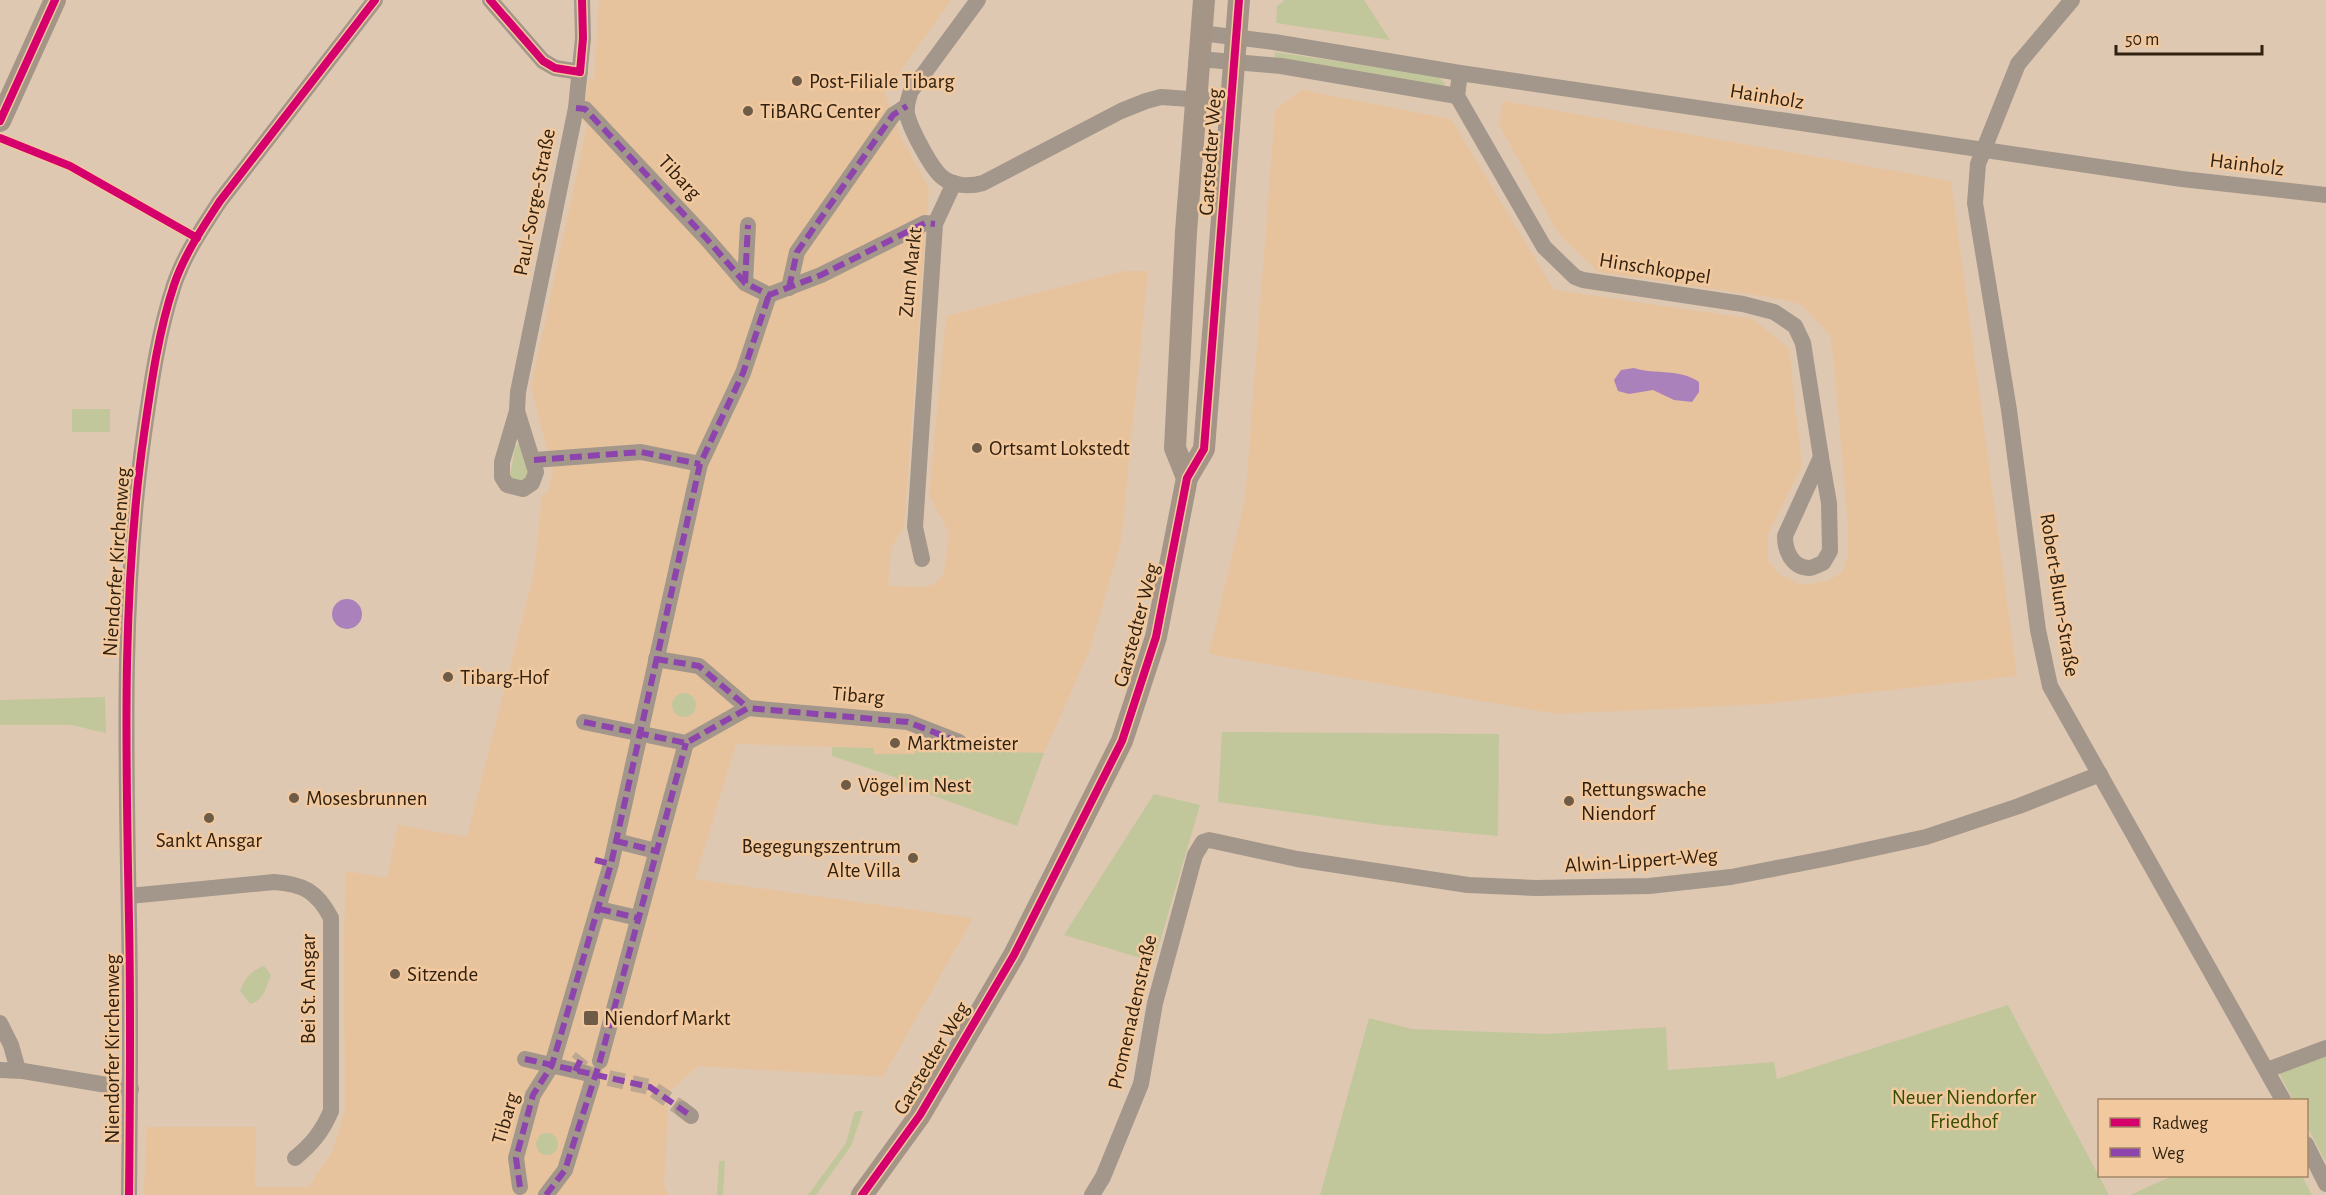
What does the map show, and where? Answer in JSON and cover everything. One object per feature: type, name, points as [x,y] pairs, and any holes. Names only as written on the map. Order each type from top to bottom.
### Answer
[{"type":"main road","points":[[0,121],[56,0]]},
{"type":"main road","name":"Garstedter Weg","points":[[1187,478],[1174,448],[1185,232],[1204,0]]},
{"type":"main road","name":"Garstedter Weg","points":[[861,1195],[920,1115],[1014,955],[1122,741],[1156,637],[1187,478],[1204,449],[1239,0]]},
{"type":"street","name":"Niendorfer Kirchenweg","points":[[129,1195],[131,1089],[126,666],[131,550],[148,409],[162,330],[174,285],[196,238],[220,201],[375,0]]},
{"type":"street","points":[[489,0],[543,61],[555,68],[580,72]]},
{"type":"street","name":"Paul-Sorge-Straße","points":[[517,411],[534,460],[536,477],[528,487],[517,489],[504,482],[501,472],[502,462],[517,411],[518,392],[576,108],[583,38],[582,0]]},
{"type":"street","points":[[978,0],[911,92],[907,106],[909,120],[933,167],[942,177],[954,183],[971,186],[982,183],[1146,100],[1161,97],[1232,102]]},
{"type":"street","name":"Robert-Blum-Straße","points":[[2072,0],[2018,64],[1978,164],[1975,203],[2009,410],[2038,630],[2050,686],[2282,1099]]},
{"type":"street","name":"Hainholz","points":[[1201,33],[2182,179],[2326,195]]},
{"type":"street","points":[[1199,59],[1281,66],[1457,96],[1460,73]]},
{"type":"street","name":"Hinschkoppel","points":[[1457,96],[1544,247],[1575,277],[1743,304],[1774,312],[1795,326],[1803,343],[1829,503],[1830,551],[1823,563],[1809,568],[1794,562],[1785,550],[1785,536],[1821,457]]},
{"type":"street","points":[[789,288],[796,252],[893,114],[907,106]]},
{"type":"street","name":"Tibarg","points":[[520,1187],[516,1158],[533,1095],[552,1065],[599,909],[603,862],[616,841],[699,464],[743,372],[769,295],[746,283],[706,237],[585,109],[576,108]]},
{"type":"street","name":"Zum Markt","points":[[922,559],[915,527],[935,224],[954,183]]},
{"type":"street","points":[[769,295],[821,276],[925,223],[935,224]]},
{"type":"street","points":[[746,283],[748,225]]},
{"type":"street","points":[[534,460],[641,452],[699,464]]},
{"type":"street","points":[[584,722],[686,743],[748,708],[699,666],[656,659]]},
{"type":"street","name":"Tibarg","points":[[748,708],[908,722],[959,742]]},
{"type":"street","points":[[600,1061],[686,743]]},
{"type":"street","name":"Alwin-Lippert-Weg","points":[[1209,840],[1309,861],[1468,885],[1536,888],[1649,886],[1731,877],[1926,837],[2019,806],[2100,774]]},
{"type":"street","name":"Promenadenstraße","points":[[1092,1195],[1102,1177],[1141,1084],[1155,1003],[1195,855],[1203,842],[1209,840]]},
{"type":"street","points":[[616,841],[656,851]]},
{"type":"street","name":"Bei St. Ansgar","points":[[129,896],[273,882],[295,884],[313,893],[325,906],[331,918],[331,1112],[324,1129],[312,1144],[295,1158]]},
{"type":"street","points":[[599,909],[638,918]]},
{"type":"street","points":[[0,1023],[11,1045],[18,1070]]},
{"type":"street","points":[[2267,1070],[2326,1048]]},
{"type":"street","points":[[525,1059],[582,1072],[565,1170],[546,1195]]},
{"type":"street","name":"Niendorfer Kirchenweg","points":[[0,1070],[18,1070],[131,1089]]},
{"type":"street","points":[[2308,1145],[2326,1184]]},
{"type":"shaded area","points":[[599,0],[951,0],[885,93],[900,135],[929,189],[904,527],[891,548],[888,586],[924,587],[934,584],[944,574],[949,533],[929,495],[946,316],[1124,271],[1148,271],[1121,542],[1090,649],[1044,753],[916,749],[915,754],[874,754],[873,748],[736,744],[695,879],[973,918],[883,1077],[698,1066],[669,1092],[664,1185],[668,1195],[144,1195],[146,1127],[256,1127],[255,1187],[309,1187],[333,1150],[345,1111],[346,871],[387,878],[398,825],[467,837],[534,573],[542,496],[548,492],[553,472],[531,387],[587,126],[582,120],[589,79],[594,79]]},
{"type":"shaded area","points":[[1302,90],[1451,119],[1554,290],[1753,319],[1789,348],[1802,466],[1768,534],[1768,561],[1779,574],[1801,585],[1827,581],[1842,573],[1848,555],[1848,524],[1830,335],[1802,305],[1781,299],[1598,272],[1558,233],[1499,124],[1503,101],[1951,181],[2017,676],[1765,704],[1556,714],[1209,654],[1245,500],[1275,110]]},
{"type":"shaded area","points":[[1634,368],[1684,375],[1699,382],[1699,392],[1692,402],[1674,400],[1653,390],[1629,394],[1618,391],[1614,380],[1621,370]]},
{"type":"shaded area","points":[[347,599],[358,603],[362,614],[358,625],[347,629],[336,625],[332,614],[336,603]]},
{"type":"green space","points":[[1285,0],[1364,0],[1390,40],[1276,23],[1277,6]]},
{"type":"green space","points":[[1275,52],[1438,76],[1446,85],[1434,85],[1275,59]]},
{"type":"green space","points":[[72,409],[110,409],[110,432],[72,432]]},
{"type":"green space","points":[[518,444],[525,457],[527,473],[524,481],[515,482],[510,476],[515,447]]},
{"type":"green space","points":[[684,693],[689,694],[695,700],[695,710],[689,716],[684,717],[679,716],[673,710],[672,705],[673,700],[679,694]]},
{"type":"green space","points":[[105,697],[106,733],[71,725],[0,725],[0,700]]},
{"type":"green space","points":[[1222,732],[1499,734],[1498,836],[1381,825],[1218,802]]},
{"type":"green space","points":[[832,747],[874,748],[874,754],[915,754],[915,749],[1044,753],[1017,826],[901,784],[897,778],[832,756]]},
{"type":"green space","points":[[1154,794],[1200,805],[1154,962],[1064,935]]},
{"type":"green space","points":[[264,966],[271,975],[266,989],[259,1000],[250,1004],[240,991],[249,975]]},
{"type":"green space","name":"Neuer Niendorfer Friedhof","points":[[2008,1005],[2109,1195],[1320,1195],[1369,1018],[1412,1029],[1549,1034],[1666,1027],[1668,1070],[1774,1062],[1777,1079]]},
{"type":"green space","points":[[2326,1055],[2326,1163],[2308,1128],[2308,1099],[2292,1099],[2279,1073]]},
{"type":"green space","points":[[863,1111],[851,1146],[816,1195],[808,1195],[846,1143],[854,1113]]},
{"type":"green space","points":[[547,1133],[555,1136],[558,1144],[555,1152],[547,1155],[539,1152],[536,1144],[539,1136]]},
{"type":"green space","points":[[719,1161],[725,1161],[723,1195],[717,1195]]},
{"type":"green space","points":[[2170,1177],[2303,1177],[2312,1195],[2130,1195]]},
{"type":"tunnel","points":[[578,1062],[582,1057]]},
{"type":"tunnel","points":[[585,1073],[650,1087],[682,1109]]},
{"type":"marked path","points":[[789,288],[797,252],[893,115],[907,106]]},
{"type":"marked path","points":[[576,108],[585,109],[745,283],[769,295],[821,275],[925,223],[935,224]]},
{"type":"marked path","points":[[745,283],[748,225]]},
{"type":"marked path","points":[[520,1187],[516,1158],[533,1095],[552,1065],[611,864],[700,464],[743,373],[769,295]]},
{"type":"marked path","points":[[534,460],[641,452],[700,464]]},
{"type":"marked path","points":[[656,659],[699,666],[748,708]]},
{"type":"marked path","points":[[584,722],[686,743],[748,708],[908,722],[959,742]]},
{"type":"marked path","points":[[546,1195],[565,1170],[600,1061],[686,743]]},
{"type":"marked path","points":[[616,841],[656,851]]},
{"type":"marked path","points":[[595,860],[611,864]]},
{"type":"marked path","points":[[599,909],[638,918]]},
{"type":"marked path","points":[[575,1071],[582,1057]]},
{"type":"marked path","points":[[525,1059],[650,1087],[691,1116]]},
{"type":"cycle path","points":[[0,121],[55,0]]},
{"type":"cycle path","points":[[129,1195],[130,989],[126,738],[128,616],[137,495],[149,397],[159,340],[178,274],[207,221],[375,0]]},
{"type":"cycle path","points":[[490,0],[543,61],[555,68],[580,72],[583,38],[582,0]]},
{"type":"cycle path","points":[[862,1195],[920,1115],[1014,955],[1122,741],[1156,637],[1187,478],[1204,449],[1239,0]]},
{"type":"cycle path","points":[[0,138],[70,166],[197,238]]},
{"type":"place","name":"Post-Filiale Tibarg","points":[[797,81]]},
{"type":"place","name":"TiBARG Center","points":[[748,111]]},
{"type":"place","name":"Ortsamt Lokstedt","points":[[977,448]]},
{"type":"place","name":"Tibarg-Hof","points":[[448,677]]},
{"type":"place","name":"Marktmeister","points":[[895,743]]},
{"type":"place","name":"Vögel im Nest","points":[[846,785]]},
{"type":"place","name":"Mosesbrunnen","points":[[294,798]]},
{"type":"place","name":"Rettungswache Niendorf","points":[[1569,801]]},
{"type":"place","name":"Sankt Ansgar","points":[[209,818]]},
{"type":"place","name":"Begegungszentrum Alte Villa","points":[[913,858]]},
{"type":"place","name":"Sitzende","points":[[395,974]]},
{"type":"place","name":"Niendorf Markt","points":[[591,1018]]}]
